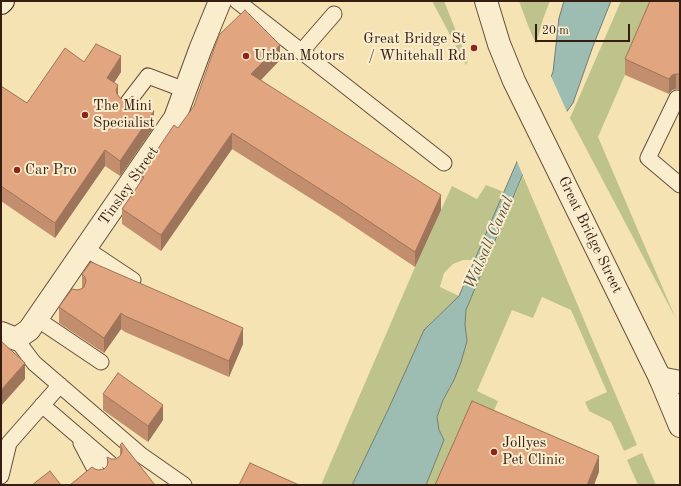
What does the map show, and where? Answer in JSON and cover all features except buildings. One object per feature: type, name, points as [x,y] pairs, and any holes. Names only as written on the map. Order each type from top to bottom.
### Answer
[{"type":"street","name":"Tinsley Street","points":[[8,336],[29,330],[37,319],[66,289],[85,248],[176,118],[200,50],[220,1]]},
{"type":"street","name":"Great Bridge Street","points":[[474,1],[499,44]]},
{"type":"street","name":"Great Bridge Street","points":[[486,1],[499,44],[514,81],[555,163],[670,380],[680,426]]},
{"type":"lane","points":[[237,1],[444,163]]},
{"type":"lane","points":[[301,52],[334,14]]},
{"type":"lane","points":[[125,106],[148,76],[185,90]]},
{"type":"lane","points":[[677,98],[648,158],[680,185]]},
{"type":"lane","points":[[85,248],[133,280]]},
{"type":"lane","points":[[37,319],[101,362]]},
{"type":"lane","points":[[8,336],[34,363],[142,455],[184,485]]},
{"type":"lane","points":[[1,476],[9,443],[60,385]]},
{"type":"lane","points":[[42,405],[113,466]]},
{"type":"lane","points":[[76,434],[99,477]]},
{"type":"green space","points":[[432,1],[444,1],[468,61],[466,65]]},
{"type":"green space","points":[[519,1],[550,1],[536,44],[529,28]]},
{"type":"green space","points":[[621,1],[657,1],[598,137],[676,319],[570,118]]},
{"type":"green space","points":[[523,176],[637,445],[624,451],[611,422],[589,411],[585,402],[607,392],[571,310],[542,297],[533,318],[512,310],[477,391],[498,401],[490,420],[442,485],[426,485],[444,440],[439,430],[437,417],[443,400],[454,380],[467,341],[465,325],[466,310]]},
{"type":"green space","points":[[486,185],[504,192],[474,260],[463,260],[453,264],[444,273],[440,287],[459,296],[424,330],[352,485],[321,485],[415,267],[452,186],[477,199]]},
{"type":"green space","points":[[642,453],[656,485],[638,485],[627,460]]},
{"type":"water","name":"Walsall Canal","points":[[564,1],[611,1],[573,103],[525,169],[466,310],[465,325],[467,341],[454,380],[443,400],[437,417],[439,430],[444,440],[426,485],[352,485],[424,330],[459,296],[516,164],[553,72],[559,18]]},
{"type":"pier","points":[[550,74],[568,114],[527,170],[524,178],[516,159]]},
{"type":"place","name":"Great Bridge St / Whitehall Rd","points":[[474,48]]},
{"type":"place","name":"Urban Motors","points":[[246,56]]},
{"type":"place","name":"The Mini Specialist","points":[[85,115]]},
{"type":"place","name":"Car Pro","points":[[17,170]]},
{"type":"place","name":"Jollyes Pet Clinic","points":[[494,452]]}]
